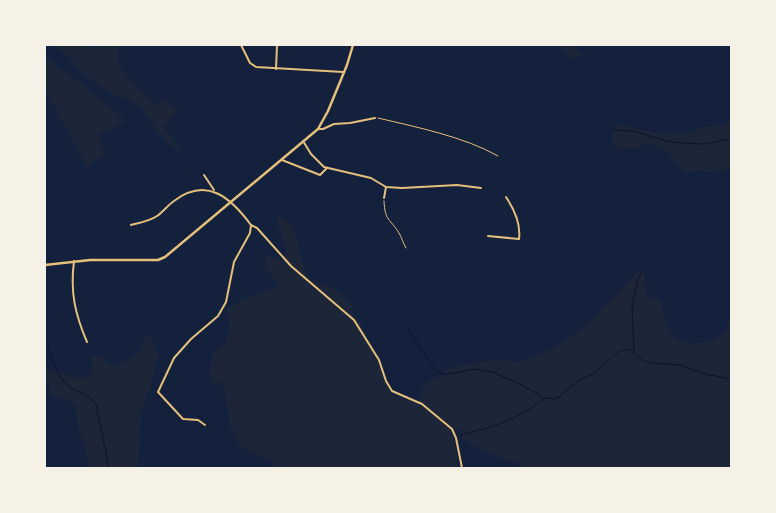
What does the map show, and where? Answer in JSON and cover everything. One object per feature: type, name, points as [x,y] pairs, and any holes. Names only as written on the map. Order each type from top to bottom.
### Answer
[{"type":"street","points":[[240,45],[250,63],[256,67],[344,72]]},
{"type":"street","points":[[276,69],[277,45]]},
{"type":"street","points":[[45,265],[74,261],[158,260],[165,257],[318,129],[328,111],[352,53],[353,45]]},
{"type":"street","points":[[318,129],[334,124],[375,118]]},
{"type":"street","points":[[304,142],[311,154],[327,168],[371,178],[386,187],[457,185],[481,188]]},
{"type":"street","points":[[282,160],[320,175],[327,168]]},
{"type":"street","points":[[204,176],[215,191]]},
{"type":"street","points":[[384,198],[386,187]]},
{"type":"street","points":[[131,225],[158,216],[175,200],[187,193],[201,189],[215,191],[232,201],[251,225],[257,228],[291,266],[354,320],[379,360],[386,381],[392,391],[422,404],[452,429],[456,438],[462,468]]},
{"type":"street","points":[[488,236],[519,239],[520,228],[506,197]]},
{"type":"street","points":[[205,425],[198,420],[183,419],[158,392],[174,358],[218,316],[226,302],[234,262],[250,234],[251,225]]},
{"type":"street","points":[[74,261],[72,276],[73,300],[87,342]]},
{"type":"path","points":[[375,118],[401,123],[458,139],[486,149],[498,156]]},
{"type":"path","points":[[384,198],[387,219],[400,233],[406,248]]},
{"type":"shaded area","points":[[52,45],[89,45],[95,50],[104,45],[120,45],[117,59],[121,68],[136,86],[157,105],[165,98],[178,111],[162,126],[187,158],[160,135],[143,110],[128,99],[114,95],[100,86],[82,73],[65,53]]},
{"type":"shaded area","points":[[559,45],[573,45],[582,55],[573,59]]},
{"type":"shaded area","points":[[45,57],[84,85],[126,121],[109,131],[98,134],[105,154],[87,167],[45,89]]},
{"type":"shaded area","points":[[731,122],[731,168],[718,171],[686,172],[672,158],[668,151],[646,143],[639,148],[618,149],[612,145],[611,133],[619,124],[652,132],[677,134]]},
{"type":"shaded area","points":[[277,217],[289,224],[293,230],[304,267],[312,281],[335,290],[354,306],[350,311],[361,324],[385,377],[390,393],[417,403],[421,391],[426,384],[434,379],[447,376],[444,371],[450,367],[496,360],[518,362],[549,350],[563,342],[577,332],[636,273],[641,271],[644,274],[646,294],[648,297],[659,299],[671,332],[684,342],[696,343],[714,339],[726,329],[731,320],[731,468],[523,468],[522,462],[500,457],[466,441],[461,437],[463,430],[451,431],[455,442],[458,468],[274,468],[275,463],[240,447],[231,429],[223,382],[215,384],[211,381],[210,372],[213,352],[226,344],[230,321],[226,315],[227,309],[243,300],[275,288],[277,281],[265,269],[264,263],[268,255],[281,261],[286,256]]},
{"type":"shaded area","points":[[146,332],[153,340],[159,355],[145,403],[141,410],[137,468],[90,468],[78,426],[76,405],[66,399],[50,396],[49,381],[45,379],[45,373],[47,370],[53,370],[78,377],[89,376],[93,372],[92,356],[103,355],[108,365],[127,360],[140,351]]},
{"type":"waterway","points":[[612,130],[634,131],[666,141],[681,143],[703,144],[731,139]]},
{"type":"waterway","points":[[634,351],[632,309],[637,282],[641,273]]},
{"type":"waterway","points":[[407,328],[438,373],[448,374],[475,369],[492,372],[516,382],[545,398],[554,399],[559,397],[579,380],[593,374],[618,352],[627,349],[631,350],[642,360],[650,363],[680,365],[705,374],[731,379]]},
{"type":"waterway","points":[[45,340],[62,379],[73,390],[89,397],[96,404],[109,468]]},
{"type":"waterway","points":[[460,436],[510,420],[532,408],[545,398]]}]
